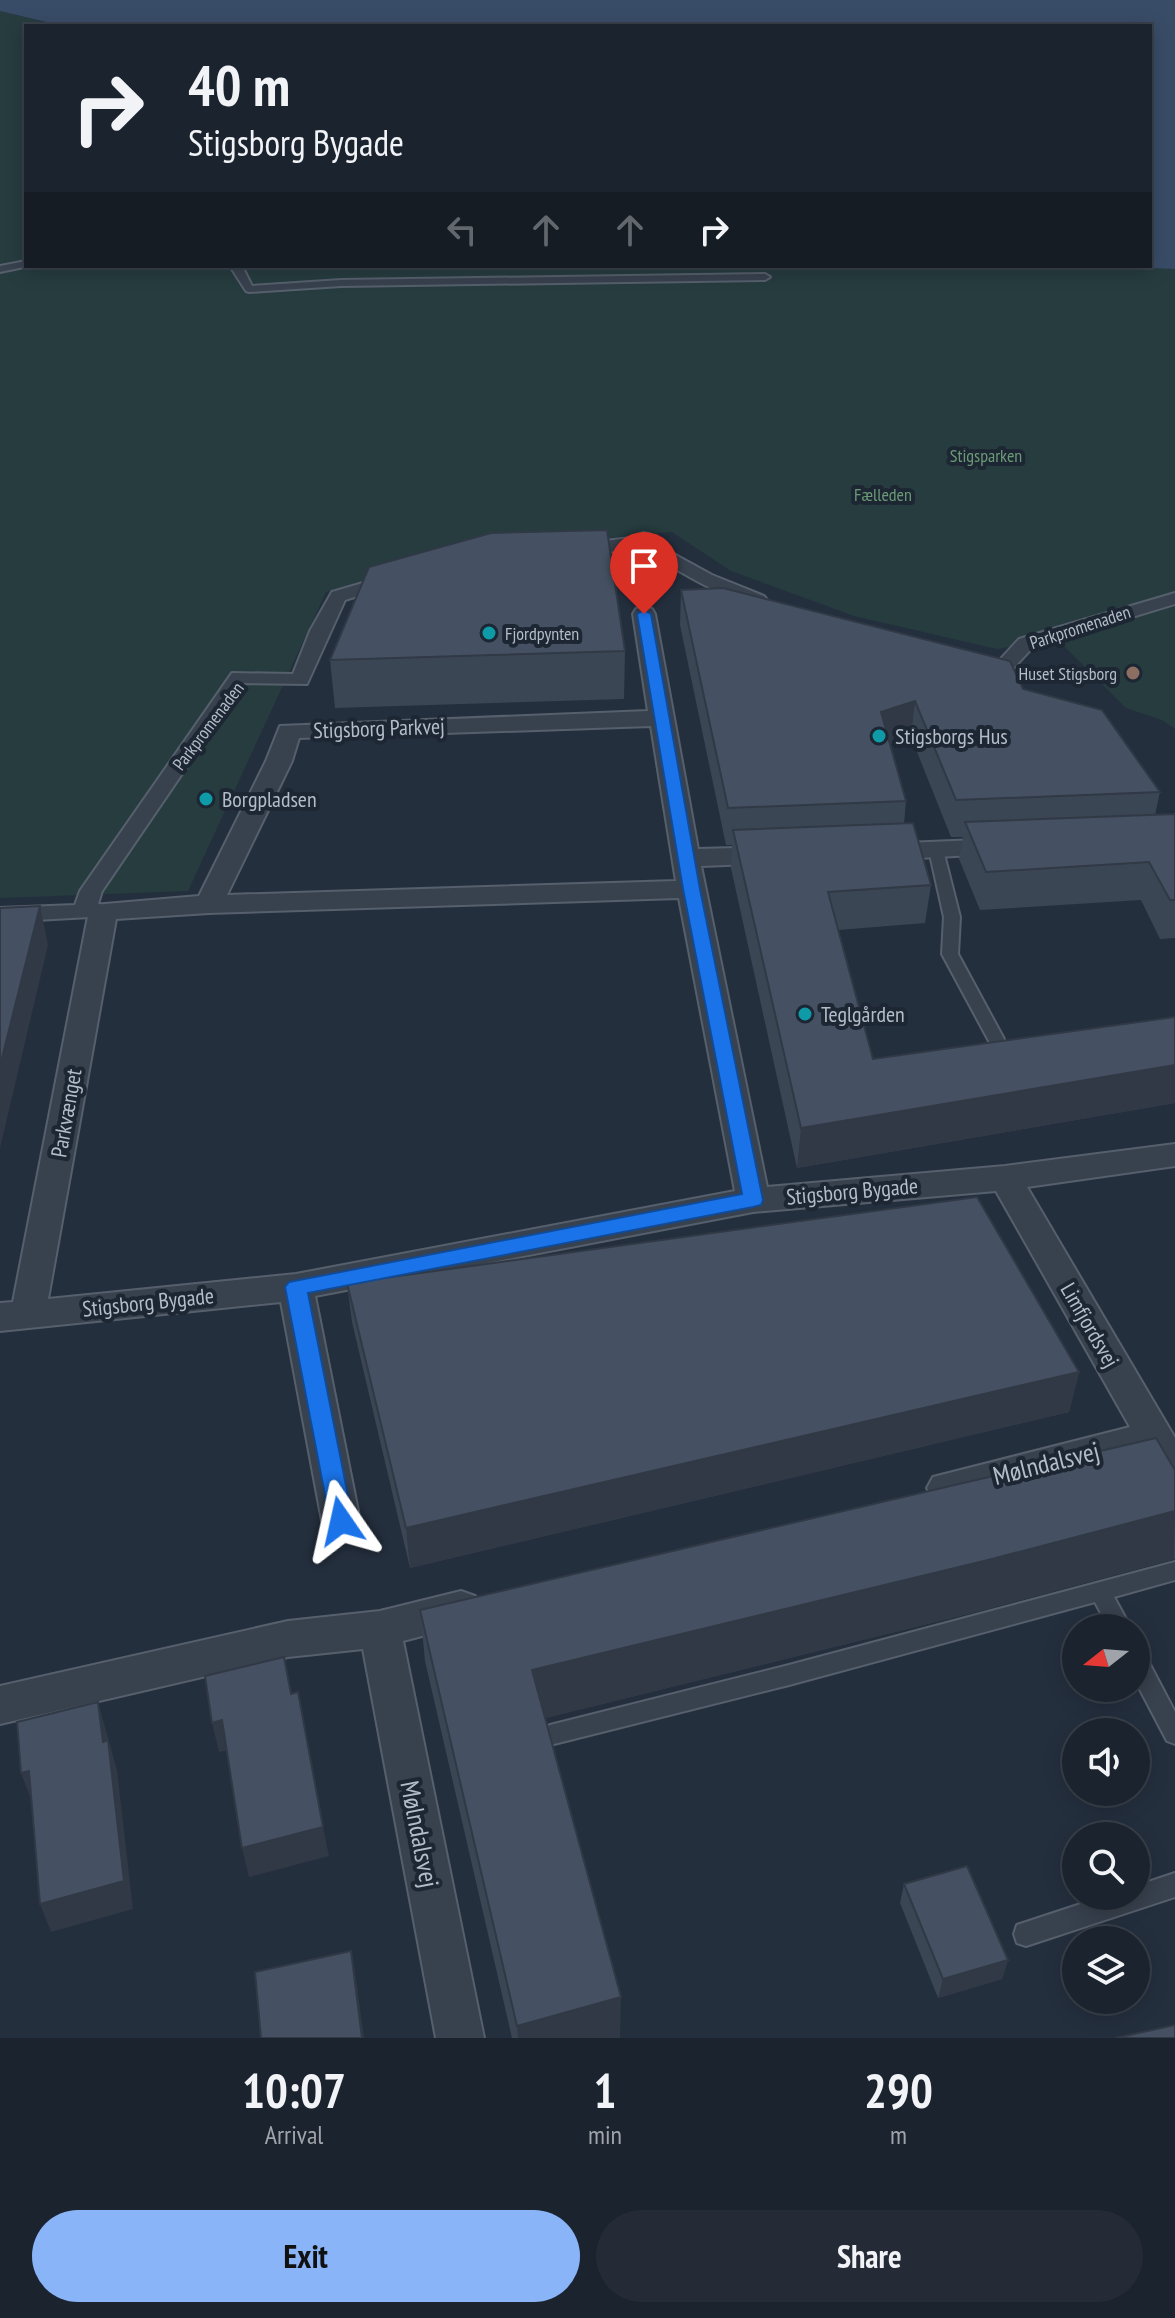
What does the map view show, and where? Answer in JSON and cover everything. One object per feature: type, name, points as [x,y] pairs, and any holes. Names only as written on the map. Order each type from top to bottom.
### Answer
[{"type":"street","points":[[556,551],[639,541],[706,579],[770,605]]},
{"type":"street","name":"Parkpromenaden","points":[[93,912],[91,891],[239,677],[300,680],[319,631],[338,596],[409,575]]},
{"type":"street","name":"Parkpromenaden","points":[[957,659],[1001,670],[1026,643],[1175,598]]},
{"type":"street","points":[[644,614],[659,718],[753,1200]]},
{"type":"street","name":"Stigsborg Parkvej","points":[[209,904],[279,761],[289,731],[659,718]]},
{"type":"street","points":[[859,852],[1029,846]]},
{"type":"street","points":[[686,858],[796,854]]},
{"type":"street","points":[[0,915],[209,904],[691,889]]},
{"type":"street","name":"Parkvænget","points":[[14,1316],[93,912]]},
{"type":"street","name":"Stigsborg Bygade","points":[[14,1316],[296,1287],[753,1200],[1005,1178],[1175,1155]]},
{"type":"street","name":"Limfjordsvej","points":[[1005,1178],[1175,1472]]},
{"type":"street","points":[[296,1287],[341,1521]]},
{"type":"street","name":"Mølndalsvej","points":[[906,1498],[1153,1436]]},
{"type":"street","points":[[0,1705],[288,1639],[380,1629],[504,1598]]},
{"type":"street","name":"Mølndalsvej","points":[[380,1629],[460,2038]]},
{"type":"lane","points":[[0,269],[24,264]]},
{"type":"lane","points":[[238,268],[249,289],[341,283],[765,277]]},
{"type":"lane","points":[[936,850],[952,917],[950,954],[996,1039]]},
{"type":"lane","points":[[550,1735],[1175,1571]]},
{"type":"lane","points":[[1101,1592],[1113,1614]]},
{"type":"lane","points":[[1150,1684],[1173,1724]]},
{"type":"lane","points":[[1026,1934],[1175,1885]]},
{"type":"green space","name":"Stigsparken","points":[[0,11],[55,24],[24,24],[24,268],[1175,269],[1175,729],[1162,720],[1126,708],[1057,639],[997,649],[854,616],[731,571],[672,532],[454,552],[326,592],[188,891],[0,898]]},
{"type":"water","points":[[0,0],[1175,0],[1175,269],[1142,268],[1152,268],[1152,24],[55,24],[0,11]]},
{"type":"building","points":[[607,530],[625,651],[330,660],[369,567],[491,533]]},
{"type":"building","name":"Stigsborgs Hus","points":[[723,588],[1010,661],[1023,689],[1102,710],[1160,792],[956,800],[915,701],[881,712],[906,801],[728,808],[681,590]]},
{"type":"building","points":[[1175,814],[1175,900],[1170,900],[1149,862],[986,872],[965,822]]},
{"type":"building","points":[[913,823],[931,885],[828,892],[873,1059],[1175,1017],[1175,1065],[801,1128],[733,830]]},
{"type":"building","points":[[40,906],[0,1066],[0,908]]},
{"type":"building","points":[[977,1197],[1079,1372],[406,1528],[347,1283]]},
{"type":"building","points":[[1156,1438],[1175,1470],[1175,1511],[988,1560],[532,1670],[621,1997],[517,2026],[420,1610]]},
{"type":"building","points":[[284,1657],[291,1694],[298,1692],[323,1827],[242,1848],[222,1720],[212,1723],[205,1676]]},
{"type":"building","points":[[98,1702],[103,1742],[108,1740],[124,1881],[40,1904],[29,1771],[21,1773],[17,1722]]},
{"type":"building","points":[[967,1866],[1008,1960],[943,1979],[904,1884]]},
{"type":"building","points":[[351,1951],[362,2038],[261,2038],[255,1972]]},
{"type":"building","points":[[1175,2025],[1175,2038],[1116,2038]]},
{"type":"place","name":"Fjordpynten","points":[[489,633]]},
{"type":"place","name":"Huset Stigsborg","points":[[1133,673]]},
{"type":"place","name":"Stigsborgs Hus","points":[[879,736]]},
{"type":"place","name":"Borgpladsen","points":[[206,799]]},
{"type":"place","name":"Teglgården","points":[[805,1014]]},
{"type":"route","points":[[341,1521],[296,1287],[753,1200],[659,718],[644,614]]},
{"type":"park label","name":"Fælleden","points":[[883,494]]}]
